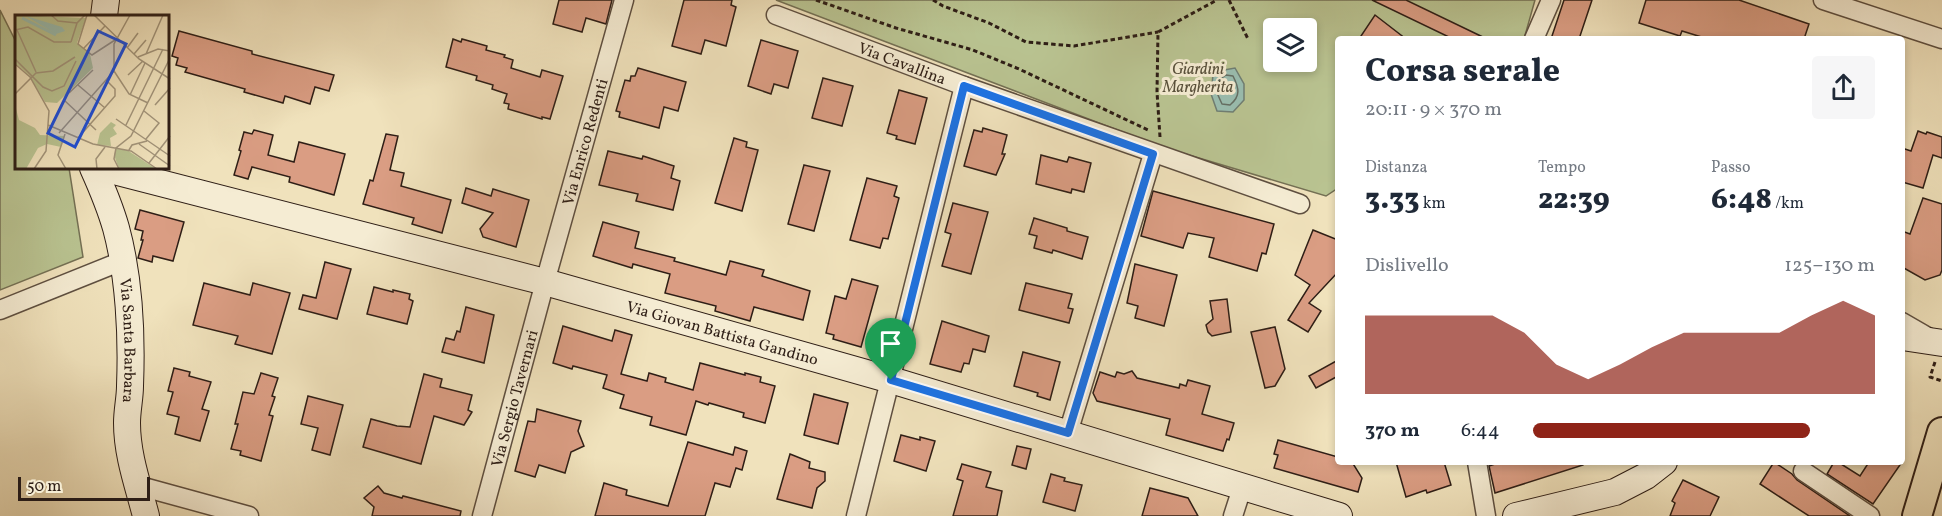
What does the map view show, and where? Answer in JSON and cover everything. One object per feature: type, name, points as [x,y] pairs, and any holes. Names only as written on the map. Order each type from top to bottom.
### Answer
[{"type":"main road","points":[[1917,516],[1942,432]]},
{"type":"street","points":[[104,15],[106,0]]},
{"type":"street","name":"Via Enrico Redenti","points":[[545,282],[624,0]]},
{"type":"street","points":[[1535,36],[1551,0]]},
{"type":"street","points":[[1823,0],[1942,39]]},
{"type":"street","name":"Via Cavallina","points":[[776,15],[964,86],[1158,146],[1300,204]]},
{"type":"street","points":[[856,516],[964,86]]},
{"type":"street","points":[[1068,433],[1158,146]]},
{"type":"street","name":"Via Santa Barbara","points":[[94,170],[106,197],[122,261],[130,318],[130,387],[127,422],[130,458],[146,516]]},
{"type":"street","name":"Via Giovan Battista Gandino","points":[[110,170],[545,282],[891,380],[1339,516]]},
{"type":"street","points":[[0,310],[122,261]]},
{"type":"street","name":"Via Sergio Tavernari","points":[[482,516],[545,282]]},
{"type":"street","points":[[1905,324],[1938,342]]},
{"type":"street","points":[[1905,337],[1938,342]]},
{"type":"street","points":[[1478,465],[1486,516]]},
{"type":"street","points":[[1516,516],[1615,492],[1646,476],[1660,465]]},
{"type":"street","points":[[1803,471],[1870,516]]},
{"type":"street","points":[[136,486],[249,516]]},
{"type":"street","points":[[1233,516],[1242,488]]},
{"type":"path","points":[[816,0],[1001,62],[1099,106],[1158,146]]},
{"type":"path","points":[[933,0],[989,23],[1026,42],[1074,46],[1158,32],[1217,0]]},
{"type":"path","points":[[1229,0],[1248,39]]},
{"type":"path","points":[[1158,32],[1158,146]]},
{"type":"green space","name":"Giardini Margherita","points":[[776,0],[1535,0],[1525,36],[1335,36],[1335,190],[1326,196],[1162,147]]},
{"type":"green space","points":[[0,10],[15,40],[15,170],[69,170],[83,257],[0,290]]},
{"type":"water","points":[[1235,68],[1244,84],[1244,100],[1233,112],[1217,111],[1211,94],[1213,75]]},
{"type":"building","points":[[559,0],[612,0],[606,24],[586,18],[582,32],[553,24]]},
{"type":"building","points":[[684,0],[732,0],[731,5],[736,7],[726,46],[705,40],[701,54],[672,46]]},
{"type":"building","points":[[1372,0],[1406,0],[1481,36],[1447,36]]},
{"type":"building","points":[[1564,0],[1592,0],[1580,36],[1552,36]]},
{"type":"building","points":[[1646,0],[1739,0],[1809,24],[1805,36],[1698,36],[1682,31],[1680,36],[1639,23]]},
{"type":"building","points":[[1375,15],[1402,36],[1361,36]]},
{"type":"building","points":[[179,31],[252,51],[252,54],[334,75],[329,91],[315,87],[310,104],[285,96],[283,103],[244,92],[245,89],[185,72],[187,68],[176,65],[178,58],[172,56]]},
{"type":"building","points":[[453,39],[461,42],[462,39],[487,46],[486,50],[505,55],[504,57],[513,60],[511,68],[540,77],[542,70],[563,76],[550,119],[542,117],[542,119],[508,109],[509,104],[504,103],[507,94],[492,89],[493,85],[476,80],[477,76],[446,67]]},
{"type":"building","points":[[761,40],[798,51],[788,88],[774,84],[771,94],[748,86]]},
{"type":"building","points":[[638,68],[686,82],[678,111],[664,107],[659,128],[619,117],[620,112],[616,111],[625,80],[630,81]]},
{"type":"building","points":[[823,78],[853,86],[842,126],[812,118]]},
{"type":"building","points":[[899,90],[927,98],[915,144],[896,139],[897,136],[887,133]]},
{"type":"building","points":[[983,128],[1007,135],[1002,154],[1005,154],[996,175],[964,166],[974,130],[982,132]]},
{"type":"building","points":[[254,130],[273,135],[268,155],[294,162],[299,142],[345,154],[334,195],[289,182],[290,177],[252,167],[248,179],[234,175],[244,132],[252,134]]},
{"type":"building","points":[[1918,131],[1942,137],[1942,158],[1933,155],[1923,188],[1905,183],[1905,149],[1911,151]]},
{"type":"building","points":[[386,134],[398,136],[390,170],[404,173],[401,186],[451,200],[442,233],[412,224],[414,218],[363,204],[370,180],[373,181]]},
{"type":"building","points":[[734,138],[747,142],[746,147],[758,150],[742,211],[715,203]]},
{"type":"building","points":[[608,151],[642,159],[643,156],[674,166],[671,178],[680,181],[673,210],[636,201],[638,194],[599,185]]},
{"type":"building","points":[[1041,155],[1067,162],[1069,157],[1091,163],[1084,192],[1072,189],[1071,193],[1036,184]]},
{"type":"building","points":[[804,165],[830,171],[814,231],[788,224]]},
{"type":"building","points":[[867,178],[897,186],[894,196],[899,198],[888,239],[883,238],[880,248],[850,240]]},
{"type":"building","points":[[466,188],[491,196],[493,189],[529,200],[516,247],[483,237],[480,229],[493,213],[462,203]]},
{"type":"building","points":[[1153,191],[1274,224],[1266,254],[1262,253],[1257,271],[1209,257],[1214,238],[1188,233],[1183,248],[1141,236]]},
{"type":"building","points":[[1923,198],[1942,204],[1942,270],[1940,275],[1925,280],[1905,269],[1905,232],[1910,234]]},
{"type":"building","points":[[953,203],[988,212],[971,274],[942,266],[951,234],[945,232]]},
{"type":"building","points":[[140,210],[184,222],[173,261],[153,256],[152,262],[138,258],[143,240],[141,240],[143,231],[135,229]]},
{"type":"building","points":[[1034,218],[1088,237],[1082,259],[1053,250],[1052,253],[1034,248],[1037,236],[1029,234]]},
{"type":"building","points":[[603,222],[639,232],[635,248],[675,258],[674,261],[726,275],[730,261],[764,270],[762,276],[810,291],[803,320],[754,307],[750,321],[715,311],[716,306],[665,293],[670,274],[633,264],[632,268],[593,256]]},
{"type":"building","points":[[1313,230],[1335,239],[1335,275],[1309,303],[1321,311],[1308,332],[1288,320],[1310,285],[1295,275]]},
{"type":"building","points":[[325,262],[351,269],[337,319],[299,309],[303,295],[316,298]]},
{"type":"building","points":[[1135,264],[1177,275],[1164,326],[1135,318],[1138,306],[1127,303]]},
{"type":"building","points":[[852,279],[878,286],[861,347],[833,339],[834,335],[826,333],[835,296],[846,299]]},
{"type":"building","points":[[204,283],[250,295],[253,283],[290,293],[272,354],[235,344],[238,336],[193,325]]},
{"type":"building","points":[[1026,283],[1072,294],[1068,308],[1073,309],[1069,323],[1019,310]]},
{"type":"building","points":[[374,287],[410,294],[409,299],[413,301],[407,324],[367,314]]},
{"type":"building","points":[[1227,299],[1231,332],[1212,336],[1206,325],[1213,319],[1210,301]]},
{"type":"building","points":[[466,307],[494,315],[484,363],[442,352],[446,338],[454,340],[457,331],[460,332]]},
{"type":"building","points":[[942,321],[989,336],[985,352],[973,349],[969,364],[964,363],[961,372],[930,364]]},
{"type":"building","points":[[563,326],[612,341],[615,330],[632,335],[621,374],[647,381],[649,373],[666,378],[665,382],[693,390],[700,363],[761,377],[760,382],[775,386],[765,423],[743,417],[744,413],[696,401],[686,435],[650,425],[652,417],[620,408],[624,395],[603,388],[607,375],[553,363]]},
{"type":"building","points":[[1275,327],[1285,369],[1275,386],[1265,388],[1251,332]]},
{"type":"building","points":[[1023,352],[1060,362],[1050,400],[1037,396],[1038,393],[1014,386]]},
{"type":"building","points":[[1335,362],[1335,378],[1316,388],[1309,376]]},
{"type":"building","points":[[174,368],[190,372],[189,376],[211,382],[202,409],[209,411],[200,441],[175,434],[179,417],[167,414],[173,392],[168,391]]},
{"type":"building","points":[[1132,371],[1137,378],[1179,388],[1180,384],[1186,386],[1188,380],[1210,386],[1202,414],[1234,423],[1223,451],[1166,435],[1170,419],[1097,401],[1093,393],[1100,372],[1115,377],[1117,372],[1124,374]]},
{"type":"building","points":[[261,373],[278,378],[269,415],[273,416],[261,461],[240,455],[241,451],[231,449],[243,392],[254,394]]},
{"type":"building","points":[[424,374],[442,379],[440,387],[472,395],[468,410],[472,412],[464,425],[434,416],[421,464],[363,447],[371,419],[410,427]]},
{"type":"building","points":[[814,394],[848,403],[838,444],[804,435]]},
{"type":"building","points":[[308,396],[343,405],[330,455],[312,450],[318,428],[301,424]]},
{"type":"building","points":[[537,409],[581,421],[578,431],[584,446],[571,452],[565,473],[539,465],[535,477],[515,471],[528,421],[535,422]]},
{"type":"building","points":[[901,435],[935,441],[926,471],[894,461]]},
{"type":"building","points":[[1278,440],[1335,456],[1335,465],[1354,465],[1362,478],[1358,492],[1274,468],[1278,455],[1274,454]]},
{"type":"building","points":[[688,442],[733,455],[735,447],[747,451],[742,470],[736,468],[730,487],[715,483],[705,516],[595,516],[604,483],[627,490],[626,495],[668,506]]},
{"type":"building","points":[[1017,446],[1031,449],[1026,469],[1012,465]]},
{"type":"building","points":[[790,454],[810,462],[809,468],[825,472],[825,481],[817,488],[812,508],[777,499]]},
{"type":"building","points":[[962,464],[991,472],[986,487],[1002,491],[997,516],[953,516],[963,481],[957,479]]},
{"type":"building","points":[[1397,465],[1445,465],[1451,485],[1406,497]]},
{"type":"building","points":[[1492,465],[1583,465],[1495,493],[1489,466]]},
{"type":"building","points":[[1772,465],[1778,465],[1850,516],[1809,516],[1760,484]]},
{"type":"building","points":[[1832,465],[1843,465],[1860,476],[1867,465],[1900,465],[1873,504],[1827,474]]},
{"type":"building","points":[[1051,474],[1065,478],[1064,481],[1082,485],[1075,511],[1043,502]]},
{"type":"building","points":[[1683,480],[1719,497],[1710,516],[1670,516],[1675,503],[1672,501]]},
{"type":"building","points":[[378,486],[384,493],[461,511],[460,516],[372,516],[374,507],[364,498]]},
{"type":"building","points":[[1150,488],[1188,498],[1198,516],[1142,516]]},
{"type":"route","points":[[964,86],[1153,154],[1068,433],[891,380],[964,86]]}]
